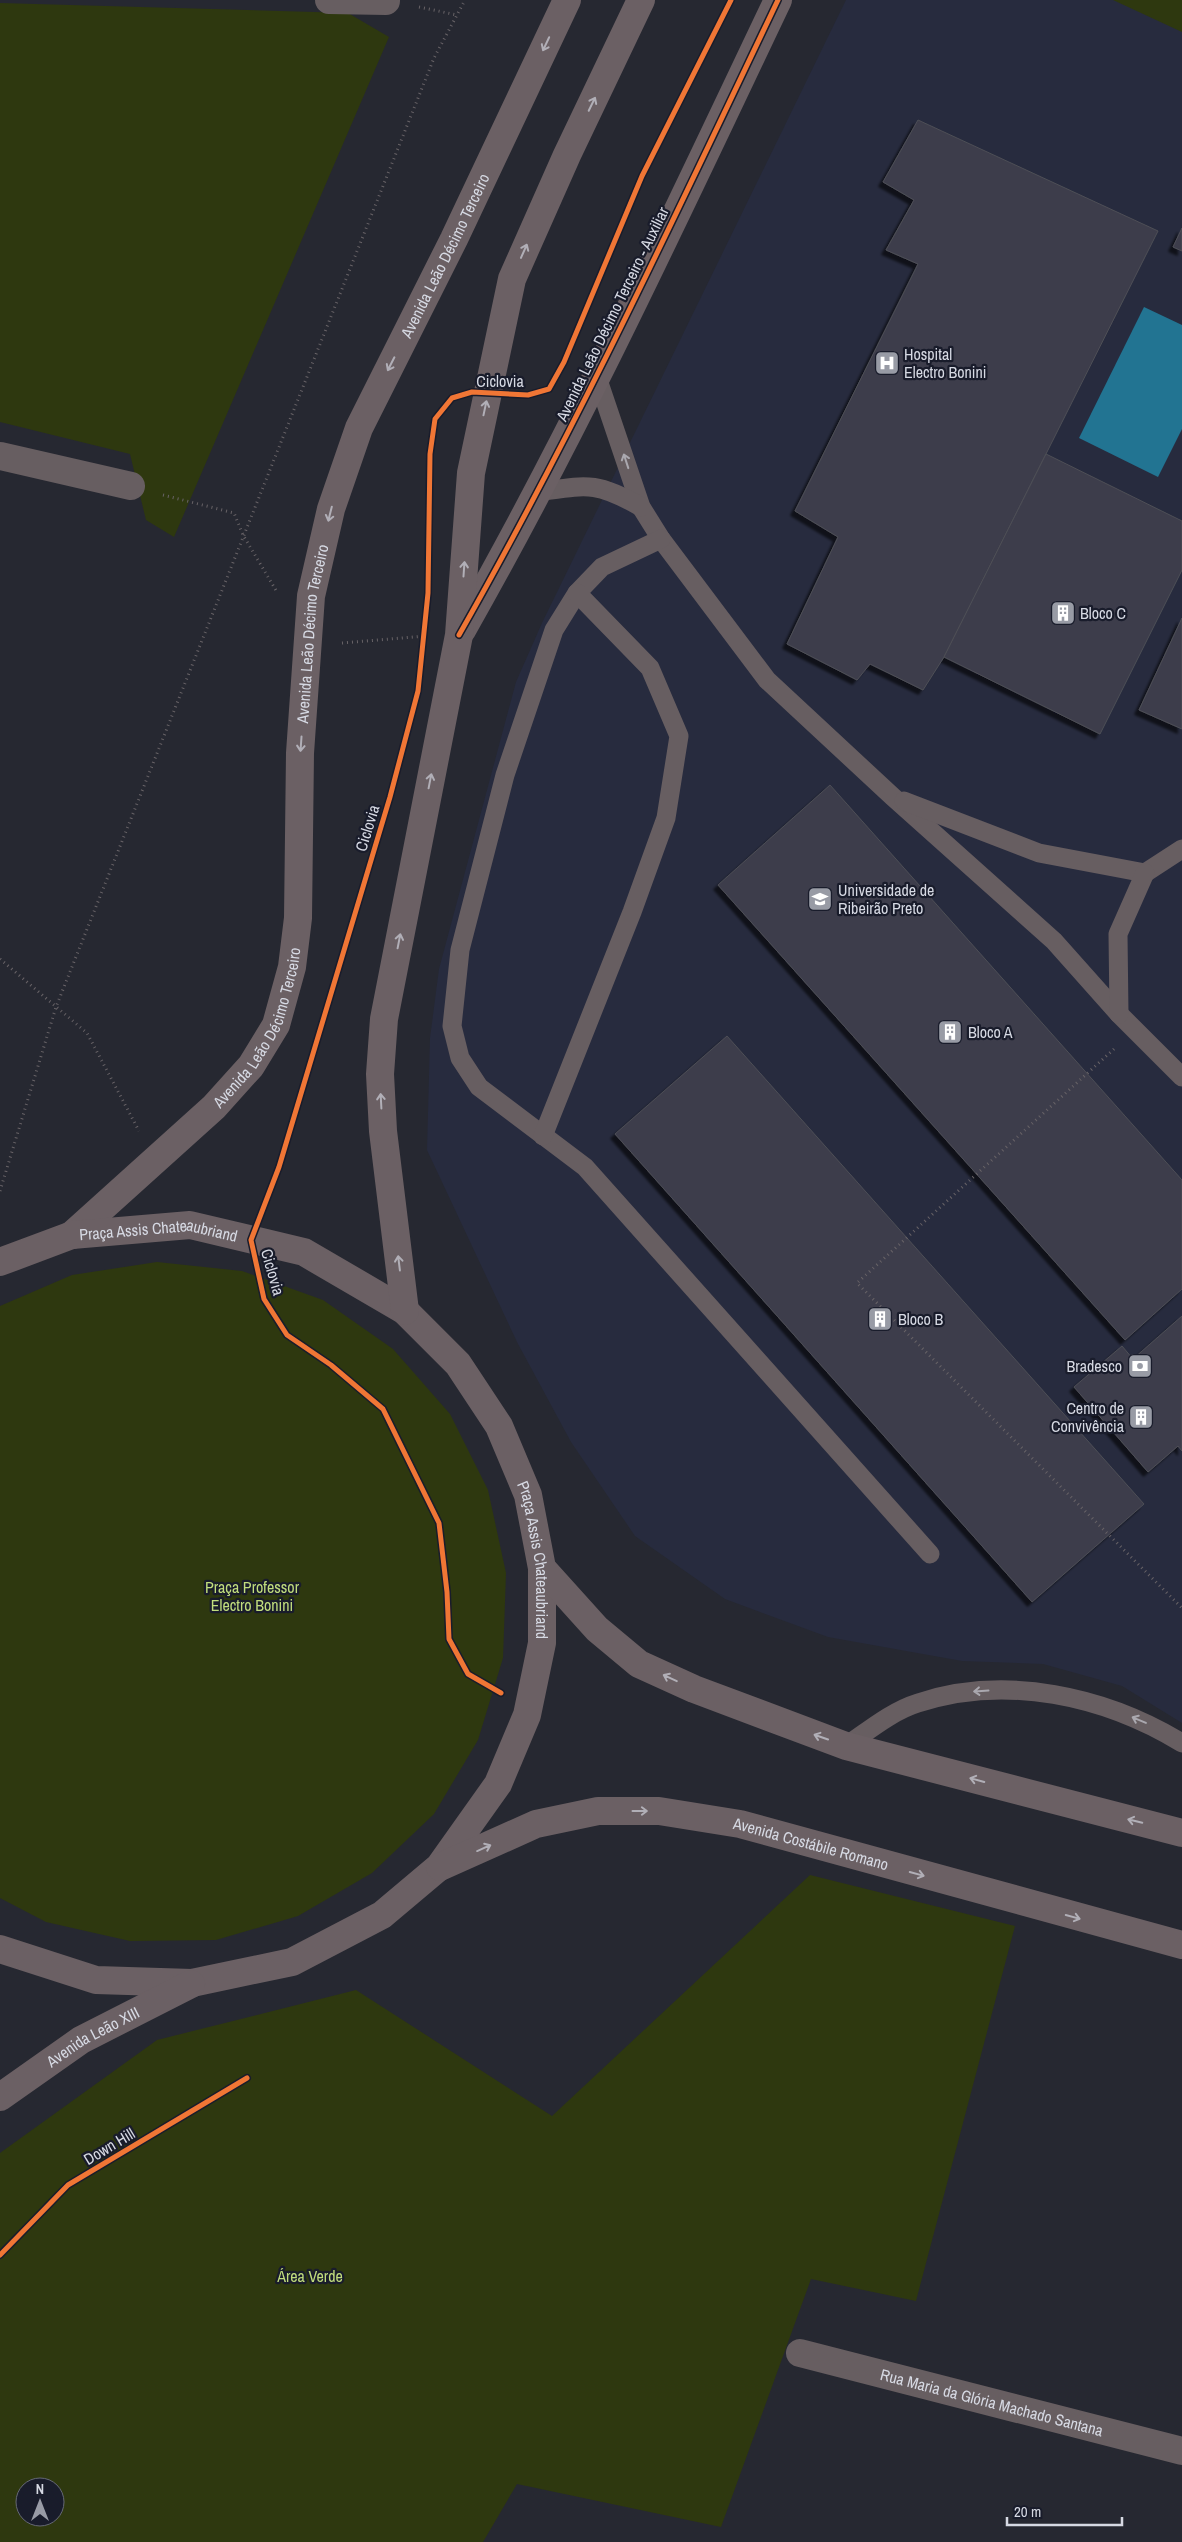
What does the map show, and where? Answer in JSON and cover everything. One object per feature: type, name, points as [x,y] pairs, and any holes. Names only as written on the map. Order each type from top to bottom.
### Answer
[{"type":"main road","name":"Avenida Leão Décimo Terceiro","points":[[72,1235],[214,1107],[251,1066],[276,1025],[292,967],[298,918],[300,753],[311,596],[331,509],[359,428],[454,239],[567,0]]},
{"type":"main road","points":[[405,1311],[383,1131],[380,1074],[384,1019],[459,635],[471,472],[512,279],[567,155],[641,0]]},
{"type":"main road","name":"Avenida Leão Décimo Terceiro - Auxiliar","points":[[459,635],[516,536],[778,0]]},
{"type":"main road","name":"Praça Assis Chateaubriand","points":[[0,1262],[72,1235],[190,1225],[304,1252],[405,1311],[458,1364],[499,1426],[528,1495],[542,1568],[542,1642],[527,1715],[498,1784],[439,1867],[382,1915],[292,1962],[192,1983],[96,1980],[0,1949]]},
{"type":"main road","points":[[542,1568],[597,1629],[639,1664],[721,1700],[846,1746],[1182,1833]]},
{"type":"main road","name":"Avenida Costábile Romano","points":[[439,1867],[536,1824],[598,1811],[659,1811],[740,1824],[1182,1946]]},
{"type":"main road","name":"Avenida Leão XIII","points":[[0,2097],[81,2040],[192,1983]]},
{"type":"street","points":[[329,0],[386,1]]},
{"type":"street","points":[[0,456],[131,486]]},
{"type":"street","name":"Rua Maria da Glória Machado Santana","points":[[800,2353],[1182,2450]]},
{"type":"lane","points":[[596,374],[641,507],[661,539],[768,680],[893,797],[1054,941],[1119,1014],[1182,1077]]},
{"type":"lane","points":[[538,492],[583,485],[602,487],[641,507]]},
{"type":"lane","points":[[661,539],[602,567],[577,593],[554,630],[505,775],[460,950],[452,1026],[460,1058],[479,1087],[584,1167],[930,1554]]},
{"type":"lane","points":[[543,1136],[632,912],[666,818],[679,736],[650,668],[577,593]]},
{"type":"lane","points":[[893,797],[1039,853],[1145,873]]},
{"type":"lane","points":[[1119,1014],[1118,934],[1145,873],[1182,849]]},
{"type":"lane","points":[[846,1746],[889,1717],[917,1703],[981,1689],[1045,1693],[1104,1705],[1156,1727],[1182,1743]]},
{"type":"path","points":[[0,1191],[56,1007],[434,58],[465,0]]},
{"type":"path","points":[[131,486],[234,513],[243,535],[278,595]]},
{"type":"path","points":[[423,645],[424,627]]},
{"type":"path","points":[[308,646],[424,636],[459,635]]},
{"type":"path","points":[[0,960],[87,1033],[154,1160]]},
{"type":"path","points":[[1135,1030],[857,1283],[1182,1608]]},
{"type":"shaded area","name":"Universidade de Ribeirão Preto","points":[[846,0],[1182,0],[1182,1723],[1122,1686],[1043,1664],[962,1661],[828,1637],[725,1599],[635,1536],[571,1442],[517,1342],[427,1150],[430,1038],[439,969],[516,682],[542,623]]},
{"type":"green space","points":[[1113,0],[1182,0],[1182,32]]},
{"type":"green space","points":[[0,3],[348,13],[389,37],[174,537],[146,520],[130,454],[0,422]]},
{"type":"green space","name":"Praça Professor Electro Bonini","points":[[157,1262],[242,1271],[323,1300],[393,1349],[450,1414],[488,1490],[506,1573],[503,1658],[478,1740],[434,1814],[372,1873],[298,1916],[216,1940],[130,1941],[46,1922],[0,1898],[0,1306],[72,1275]]},
{"type":"green space","name":"Área Verde","points":[[810,1875],[1015,1926],[916,2301],[811,2279],[721,2527],[517,2484],[483,2542],[0,2542],[0,2153],[157,2040],[356,1990],[552,2116]]},
{"type":"water","points":[[1144,307],[1182,325],[1182,429],[1158,477],[1079,438]]},
{"type":"building","name":"Hospital Electro Bonini","points":[[918,120],[1158,231],[944,657],[923,690],[870,664],[857,680],[787,644],[838,537],[795,511],[918,264],[886,250],[914,200],[883,182]]},
{"type":"building","points":[[1182,228],[1182,251],[1173,247]]},
{"type":"building","name":"Bloco C","points":[[1046,454],[1182,521],[1182,570],[1100,734],[944,657]]},
{"type":"building","points":[[1182,618],[1182,729],[1139,710]]},
{"type":"building","name":"Bloco A","points":[[830,785],[1182,1180],[1182,1289],[1125,1340],[718,885]]},
{"type":"building","name":"Bloco B","points":[[727,1036],[1144,1504],[1032,1602],[615,1134]]},
{"type":"building","name":"Centro de Convivência","points":[[1182,1316],[1182,1451],[1178,1446],[1148,1472],[1074,1387],[1122,1346],[1133,1359]]},
{"type":"cycle path","name":"Ciclovia","points":[[501,1693],[468,1674],[449,1639],[447,1592],[439,1523],[383,1409],[331,1365],[287,1335],[264,1299],[251,1240],[279,1167],[390,797],[418,691],[428,593],[430,454],[435,419],[452,398],[472,392],[528,395],[549,389],[564,362],[642,176],[731,0]]},
{"type":"cycle path","points":[[459,635],[544,479],[584,400],[663,241],[778,0]]},
{"type":"cycle path","name":"Down Hill","points":[[0,2255],[68,2185],[247,2078]]},
{"type":"place","name":"Hospital Electro Bonini","points":[[887,363]]},
{"type":"place","name":"Bloco C","points":[[1063,613]]},
{"type":"place","name":"Universidade de Ribeirão Preto","points":[[820,899]]},
{"type":"place","name":"Bloco A","points":[[950,1032]]},
{"type":"place","name":"Bloco B","points":[[880,1319]]},
{"type":"place","name":"Bradesco","points":[[1140,1366]]},
{"type":"place","name":"Centro de Convivência","points":[[1141,1417]]}]
